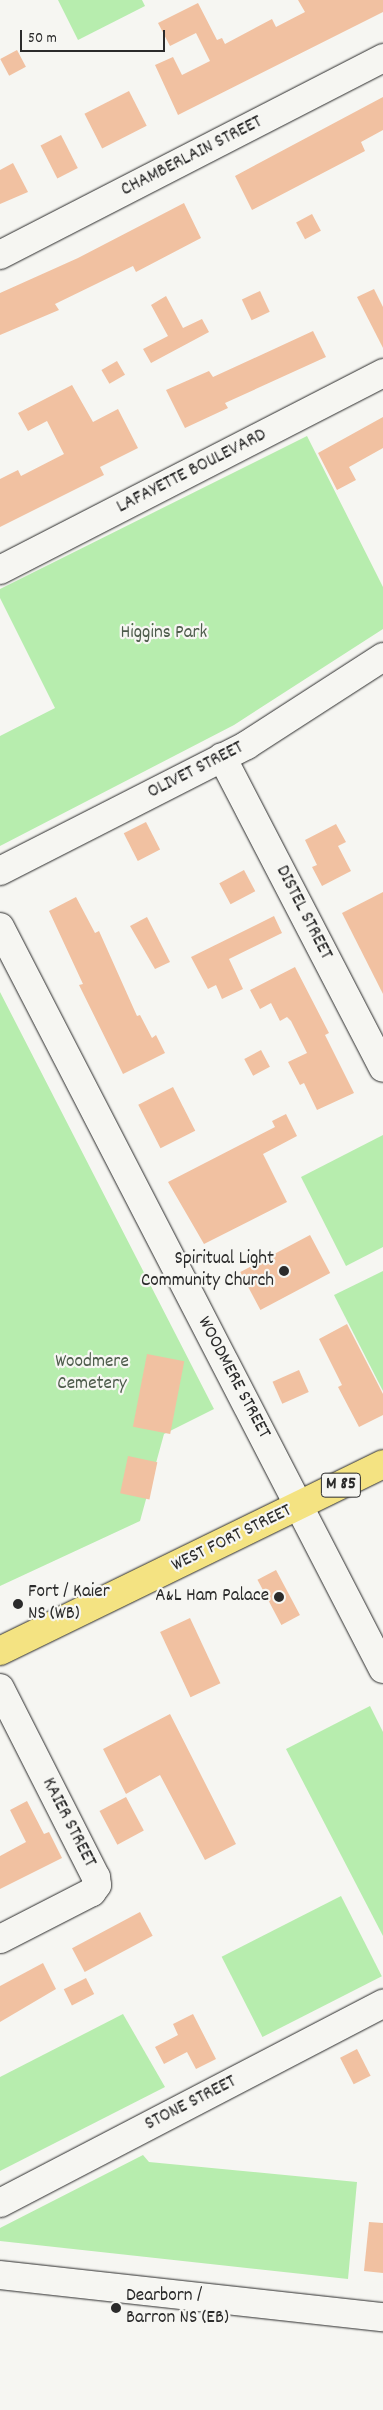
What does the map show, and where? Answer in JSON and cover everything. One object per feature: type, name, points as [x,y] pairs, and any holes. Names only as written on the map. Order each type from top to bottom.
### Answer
[{"type":"main road","name":"WEST FORT STREET","points":[[0,1651],[383,1464]]},
{"type":"street","name":"CHAMBERLAIN STREET","points":[[0,255],[383,58]]},
{"type":"street","name":"LAFAYETTE BOULEVARD","points":[[0,570],[383,373]]},
{"type":"street","name":"OLIVET STREET","points":[[0,871],[247,745],[383,657]]},
{"type":"street","name":"DISTEL STREET","points":[[222,757],[383,1068]]},
{"type":"street","name":"WOODMERE STREET","points":[[0,927],[383,1669]]},
{"type":"street","name":"KAIER STREET","points":[[0,1688],[96,1877],[96,1885],[92,1892],[0,1939]]},
{"type":"street","name":"STONE STREET","points":[[0,2203],[383,2004]]},
{"type":"street","points":[[0,2275],[383,2316]]},
{"type":"green space","points":[[58,0],[142,0],[145,6],[78,40]]},
{"type":"green space","name":"Higgins Park","points":[[307,436],[383,587],[383,629],[234,725],[0,846],[0,736],[55,708],[0,598],[0,589]]},
{"type":"green space","name":"Woodmere Cemetery","points":[[0,992],[214,1409],[164,1434],[140,1521],[0,1586]]},
{"type":"green space","points":[[383,1135],[383,1247],[346,1266],[301,1177]]},
{"type":"green space","points":[[383,1271],[383,1391],[334,1295]]},
{"type":"green space","points":[[370,1706],[383,1732],[383,1936],[286,1749]]},
{"type":"green space","points":[[341,1896],[382,1976],[262,2037],[222,1957]]},
{"type":"green space","points":[[123,2014],[165,2087],[0,2171],[0,2077]]},
{"type":"green space","points":[[143,2155],[149,2162],[357,2182],[348,2279],[0,2241],[0,2228]]},
{"type":"building","points":[[298,0],[383,0],[383,12],[178,115],[155,65],[173,57],[182,75],[210,61],[196,33],[170,46],[158,23],[198,3],[217,40],[222,38],[225,44],[272,19],[276,27],[305,12]]},
{"type":"building","points":[[17,50],[26,67],[9,76],[0,59]]},
{"type":"building","points":[[129,91],[147,126],[102,148],[84,114]]},
{"type":"building","points":[[383,97],[383,130],[361,142],[365,151],[252,210],[235,176]]},
{"type":"building","points":[[61,135],[78,168],[57,178],[41,145]]},
{"type":"building","points":[[13,163],[28,192],[0,204],[0,170]]},
{"type":"building","points":[[184,203],[201,238],[136,272],[133,266],[55,304],[59,310],[0,335],[0,293],[78,258]]},
{"type":"building","points":[[312,214],[321,231],[305,239],[296,222]]},
{"type":"building","points":[[374,289],[383,307],[383,348],[357,297]]},
{"type":"building","points":[[260,291],[270,312],[252,320],[242,299]]},
{"type":"building","points":[[166,296],[183,328],[202,319],[209,332],[151,363],[143,349],[168,336],[151,305]]},
{"type":"building","points":[[313,331],[326,357],[225,403],[228,408],[185,428],[166,390],[209,371],[213,377]]},
{"type":"building","points":[[117,361],[125,375],[109,384],[101,370]]},
{"type":"building","points":[[72,385],[93,422],[118,409],[138,448],[100,467],[104,475],[0,527],[0,479],[18,470],[21,476],[64,454],[47,421],[28,431],[18,413]]},
{"type":"building","points":[[383,417],[383,448],[349,467],[356,480],[337,490],[318,453]]},
{"type":"building","points":[[146,822],[160,850],[138,861],[124,833]]},
{"type":"building","points":[[336,824],[346,842],[338,846],[351,871],[322,886],[312,867],[317,865],[305,840]]},
{"type":"building","points":[[244,870],[255,891],[231,904],[219,883]]},
{"type":"building","points":[[383,892],[383,994],[342,913]]},
{"type":"building","points":[[76,897],[95,933],[99,931],[137,1016],[140,1015],[152,1038],[156,1035],[165,1053],[123,1074],[79,985],[83,984],[49,911]]},
{"type":"building","points":[[274,916],[282,933],[229,959],[243,989],[222,999],[216,985],[208,989],[191,957]]},
{"type":"building","points":[[147,917],[170,962],[155,969],[130,926]]},
{"type":"building","points":[[295,967],[329,1033],[325,1035],[354,1093],[317,1110],[304,1083],[300,1085],[288,1062],[307,1053],[291,1021],[287,1017],[280,1021],[271,1003],[260,1009],[250,990]]},
{"type":"building","points":[[261,1050],[270,1067],[253,1076],[244,1059]]},
{"type":"building","points":[[173,1087],[195,1131],[160,1148],[138,1105]]},
{"type":"building","points":[[286,1114],[297,1136],[263,1154],[287,1202],[204,1244],[168,1182],[275,1127],[272,1121]]},
{"type":"building","name":"Spiritual Light Community Church","points":[[310,1235],[330,1273],[260,1310],[240,1272]]},
{"type":"building","points":[[347,1324],[383,1394],[383,1415],[359,1427],[338,1387],[342,1385],[319,1339]]},
{"type":"building","points":[[147,1354],[184,1361],[170,1434],[133,1427]]},
{"type":"building","points":[[299,1370],[309,1392],[282,1404],[273,1382]]},
{"type":"building","points":[[128,1456],[157,1462],[149,1499],[120,1493]]},
{"type":"building","name":"A&L Ham Palace","points":[[276,1570],[300,1615],[281,1625],[257,1580]]},
{"type":"building","points":[[190,1618],[220,1683],[191,1697],[160,1632]]},
{"type":"building","points":[[170,1714],[236,1844],[205,1860],[160,1775],[126,1794],[103,1749]]},
{"type":"building","points":[[126,1797],[144,1831],[117,1845],[100,1811]]},
{"type":"building","points":[[27,1801],[44,1834],[49,1832],[62,1858],[0,1889],[0,1856],[26,1842],[10,1810]]},
{"type":"building","points":[[140,1912],[153,1936],[85,1972],[72,1948]]},
{"type":"building","points":[[43,1963],[56,1989],[0,2022],[0,1986]]},
{"type":"building","points":[[86,1978],[94,1994],[72,2005],[64,1989]]},
{"type":"building","points":[[193,2014],[216,2059],[196,2069],[187,2052],[164,2064],[155,2047],[178,2035],[173,2024]]},
{"type":"building","points":[[357,2049],[371,2076],[354,2084],[340,2058]]},
{"type":"building","points":[[369,2222],[383,2223],[383,2273],[364,2271]]},
{"type":"place","name":"Spiritual Light Community Church","points":[[284,1271]]},
{"type":"place","name":"A&L Ham Palace","points":[[279,1597]]},
{"type":"place","name":"Fort / Kaier NS (WB)","points":[[18,1604]]},
{"type":"place","name":"Dearborn / Barron NS (EB)","points":[[116,2308]]}]
